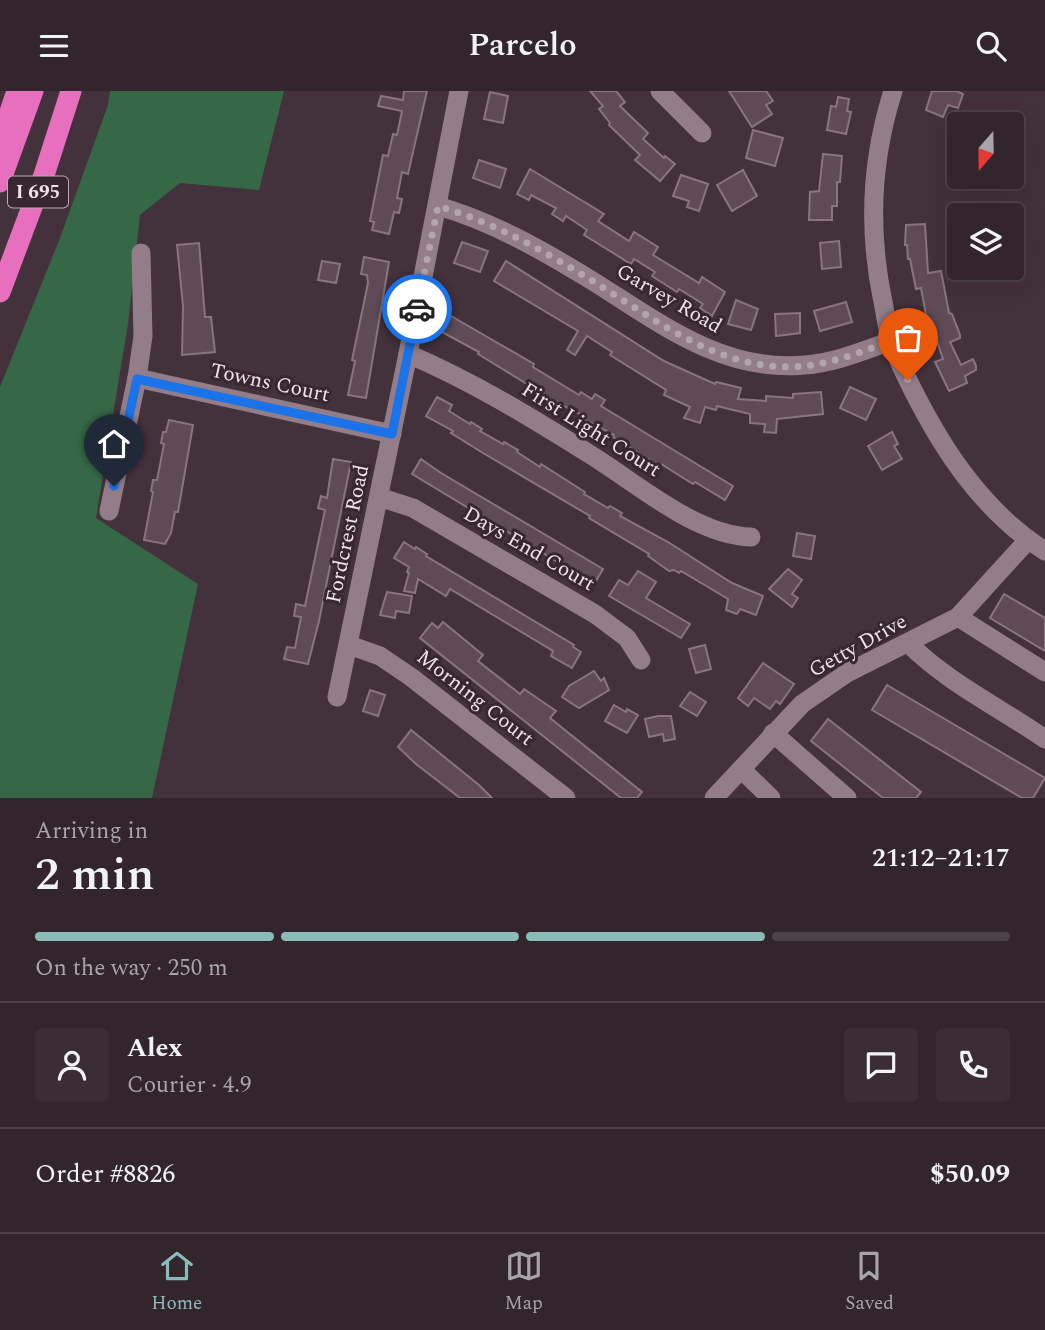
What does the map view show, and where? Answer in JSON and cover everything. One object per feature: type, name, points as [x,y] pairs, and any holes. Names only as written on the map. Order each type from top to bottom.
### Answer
[{"type":"highway","points":[[0,141],[17,91]]},
{"type":"highway","name":"I 695","points":[[0,182],[33,91]]},
{"type":"highway","name":"I 695","points":[[0,292],[44,175],[71,91]]},
{"type":"street","name":"Fordcrest Road","points":[[337,697],[438,206],[459,91]]},
{"type":"street","points":[[660,91],[702,133]]},
{"type":"street","points":[[892,91],[878,148],[873,211],[877,263],[891,341],[918,400],[953,459],[992,508],[1028,540],[1045,551]]},
{"type":"street","name":"Garvey Road","points":[[438,206],[509,233],[680,336],[721,354],[768,365],[804,366],[827,362],[891,341]]},
{"type":"street","points":[[109,511],[137,379],[143,336],[141,253]]},
{"type":"street","name":"First Light Court","points":[[408,354],[458,376],[589,454],[693,521],[729,535],[751,537]]},
{"type":"street","name":"Towns Court","points":[[137,379],[392,434]]},
{"type":"street","name":"Days End Court","points":[[379,497],[413,508],[595,614],[627,638],[641,660]]},
{"type":"street","name":"Getty Drive","points":[[714,798],[802,704],[847,674],[958,617],[1028,540]]},
{"type":"street","points":[[958,617],[1045,672]]},
{"type":"street","points":[[908,643],[928,664],[1045,739]]},
{"type":"street","name":"Morning Court","points":[[349,645],[380,656],[411,677],[566,798]]},
{"type":"street","points":[[773,733],[847,798]]},
{"type":"street","points":[[741,770],[771,798]]},
{"type":"green space","points":[[110,91],[284,91],[259,190],[180,183],[140,215],[128,324],[96,518],[198,584],[152,798],[0,798],[0,387],[60,238],[108,105]]},
{"type":"building","points":[[404,91],[427,91],[408,174],[402,172],[397,198],[402,199],[399,213],[394,212],[389,234],[372,230],[374,222],[370,221],[383,155],[388,156],[393,134],[397,135],[402,111],[378,106],[381,96],[403,100]]},
{"type":"building","points":[[590,91],[616,91],[625,102],[620,106],[648,133],[643,139],[675,164],[660,181],[635,160],[640,155],[609,125],[599,109],[603,106]]},
{"type":"building","points":[[729,91],[766,91],[773,101],[766,105],[772,114],[752,127]]},
{"type":"building","points":[[932,91],[956,91],[963,94],[958,108],[948,105],[943,117],[926,110]]},
{"type":"building","points":[[490,92],[508,96],[503,123],[484,119]]},
{"type":"building","points":[[838,97],[849,99],[847,111],[851,112],[846,134],[827,130],[831,106],[836,107]]},
{"type":"building","points":[[753,130],[783,138],[775,166],[746,158]]},
{"type":"building","points":[[823,154],[842,156],[840,182],[837,182],[837,206],[832,206],[832,220],[809,220],[810,192],[819,191]]},
{"type":"building","points":[[479,160],[506,169],[500,188],[473,178]]},
{"type":"building","points":[[530,169],[604,214],[598,221],[629,241],[634,232],[658,247],[653,255],[699,283],[702,277],[725,292],[712,316],[700,308],[703,304],[652,276],[655,272],[634,259],[631,264],[584,235],[587,230],[566,216],[563,221],[552,214],[556,208],[531,195],[529,200],[517,194]]},
{"type":"building","points":[[743,170],[757,196],[732,211],[717,185]]},
{"type":"building","points":[[681,175],[708,184],[699,211],[687,207],[689,201],[673,196]]},
{"type":"building","points":[[925,224],[928,273],[941,271],[949,313],[952,314],[960,335],[960,338],[950,342],[961,365],[973,359],[976,366],[976,370],[965,376],[967,383],[949,391],[935,362],[943,359],[934,332],[929,334],[924,321],[927,320],[921,288],[916,289],[905,245],[906,225]]},
{"type":"building","points":[[839,241],[841,267],[822,269],[820,243]]},
{"type":"building","points":[[462,242],[488,251],[480,272],[454,263]]},
{"type":"building","points":[[199,243],[205,317],[211,317],[215,352],[182,355],[183,306],[177,245]]},
{"type":"building","points":[[364,257],[389,262],[366,398],[348,395],[355,361],[352,360],[368,283],[367,275],[361,274]]},
{"type":"building","points":[[322,261],[340,264],[336,283],[318,280]]},
{"type":"building","points":[[506,261],[664,361],[715,384],[716,382],[741,388],[738,399],[766,401],[766,396],[793,398],[793,394],[821,392],[823,414],[777,419],[776,433],[764,432],[765,424],[750,423],[750,414],[717,406],[716,410],[705,407],[700,423],[684,418],[690,407],[664,395],[666,390],[610,355],[612,352],[587,336],[575,355],[567,350],[578,331],[494,281]]},
{"type":"building","points":[[736,300],[758,309],[751,330],[728,324]]},
{"type":"building","points":[[846,302],[852,322],[820,331],[814,311]]},
{"type":"building","points":[[800,313],[800,333],[776,336],[775,314]]},
{"type":"building","points":[[451,316],[534,364],[533,367],[579,395],[581,392],[592,399],[595,394],[605,400],[601,406],[733,486],[725,500],[661,464],[659,466],[613,437],[614,435],[580,417],[582,415],[442,332]]},
{"type":"building","points":[[850,387],[876,399],[866,420],[840,408]]},
{"type":"building","points":[[437,397],[452,405],[449,411],[482,429],[480,431],[518,450],[517,452],[540,467],[541,464],[585,492],[584,494],[622,513],[620,516],[668,542],[732,583],[763,596],[756,615],[740,609],[737,614],[726,610],[728,599],[681,571],[669,571],[648,556],[649,554],[589,518],[590,516],[426,416]]},
{"type":"building","points":[[169,420],[193,425],[178,512],[175,512],[171,533],[165,544],[144,540],[153,480],[157,480],[164,444],[161,443],[163,432],[166,432]]},
{"type":"building","points":[[892,432],[898,444],[894,446],[902,459],[882,470],[868,446]]},
{"type":"building","points":[[333,459],[351,462],[308,664],[284,659],[287,647],[295,648],[301,617],[294,616],[296,604],[305,606],[325,510],[318,508],[321,496],[327,498]]},
{"type":"building","points":[[421,459],[603,569],[594,584],[412,474]]},
{"type":"building","points":[[797,533],[815,536],[811,559],[793,556]]},
{"type":"building","points":[[404,542],[574,645],[573,647],[581,652],[572,668],[551,656],[553,651],[450,589],[446,596],[418,579],[415,593],[404,591],[409,567],[394,558]]},
{"type":"building","points":[[788,569],[802,580],[792,594],[798,598],[792,607],[769,589]]},
{"type":"building","points":[[638,571],[656,582],[646,598],[690,624],[681,638],[609,596],[619,580],[628,585]]},
{"type":"building","points":[[387,592],[412,596],[409,613],[396,611],[395,618],[380,615]]},
{"type":"building","points":[[1004,594],[1045,618],[1045,651],[990,618]]},
{"type":"building","points":[[443,622],[483,655],[478,661],[520,694],[524,689],[556,711],[550,718],[642,792],[637,798],[621,798],[420,638],[432,623],[438,628]]},
{"type":"building","points":[[705,645],[711,669],[696,673],[689,649]]},
{"type":"building","points":[[763,663],[794,684],[780,704],[776,701],[770,709],[754,698],[748,706],[738,698]]},
{"type":"building","points":[[594,671],[601,681],[604,678],[609,690],[579,708],[562,697],[569,686]]},
{"type":"building","points":[[887,685],[1045,778],[1033,798],[1022,798],[872,710]]},
{"type":"building","points":[[370,690],[385,695],[378,716],[363,711]]},
{"type":"building","points":[[690,692],[706,702],[697,716],[680,706]]},
{"type":"building","points":[[614,705],[638,715],[627,733],[605,721]]},
{"type":"building","points":[[671,716],[675,739],[664,741],[663,734],[649,737],[645,719]]},
{"type":"building","points":[[828,719],[921,792],[916,798],[883,798],[811,741]]},
{"type":"building","points":[[411,730],[492,798],[460,798],[416,764],[398,747]]},
{"type":"way so far","points":[[417,309],[438,206],[466,214],[509,233],[699,346],[753,363],[804,366],[859,353],[891,341],[908,380]]},
{"type":"route","points":[[114,486],[137,379],[392,434],[417,309]]}]
